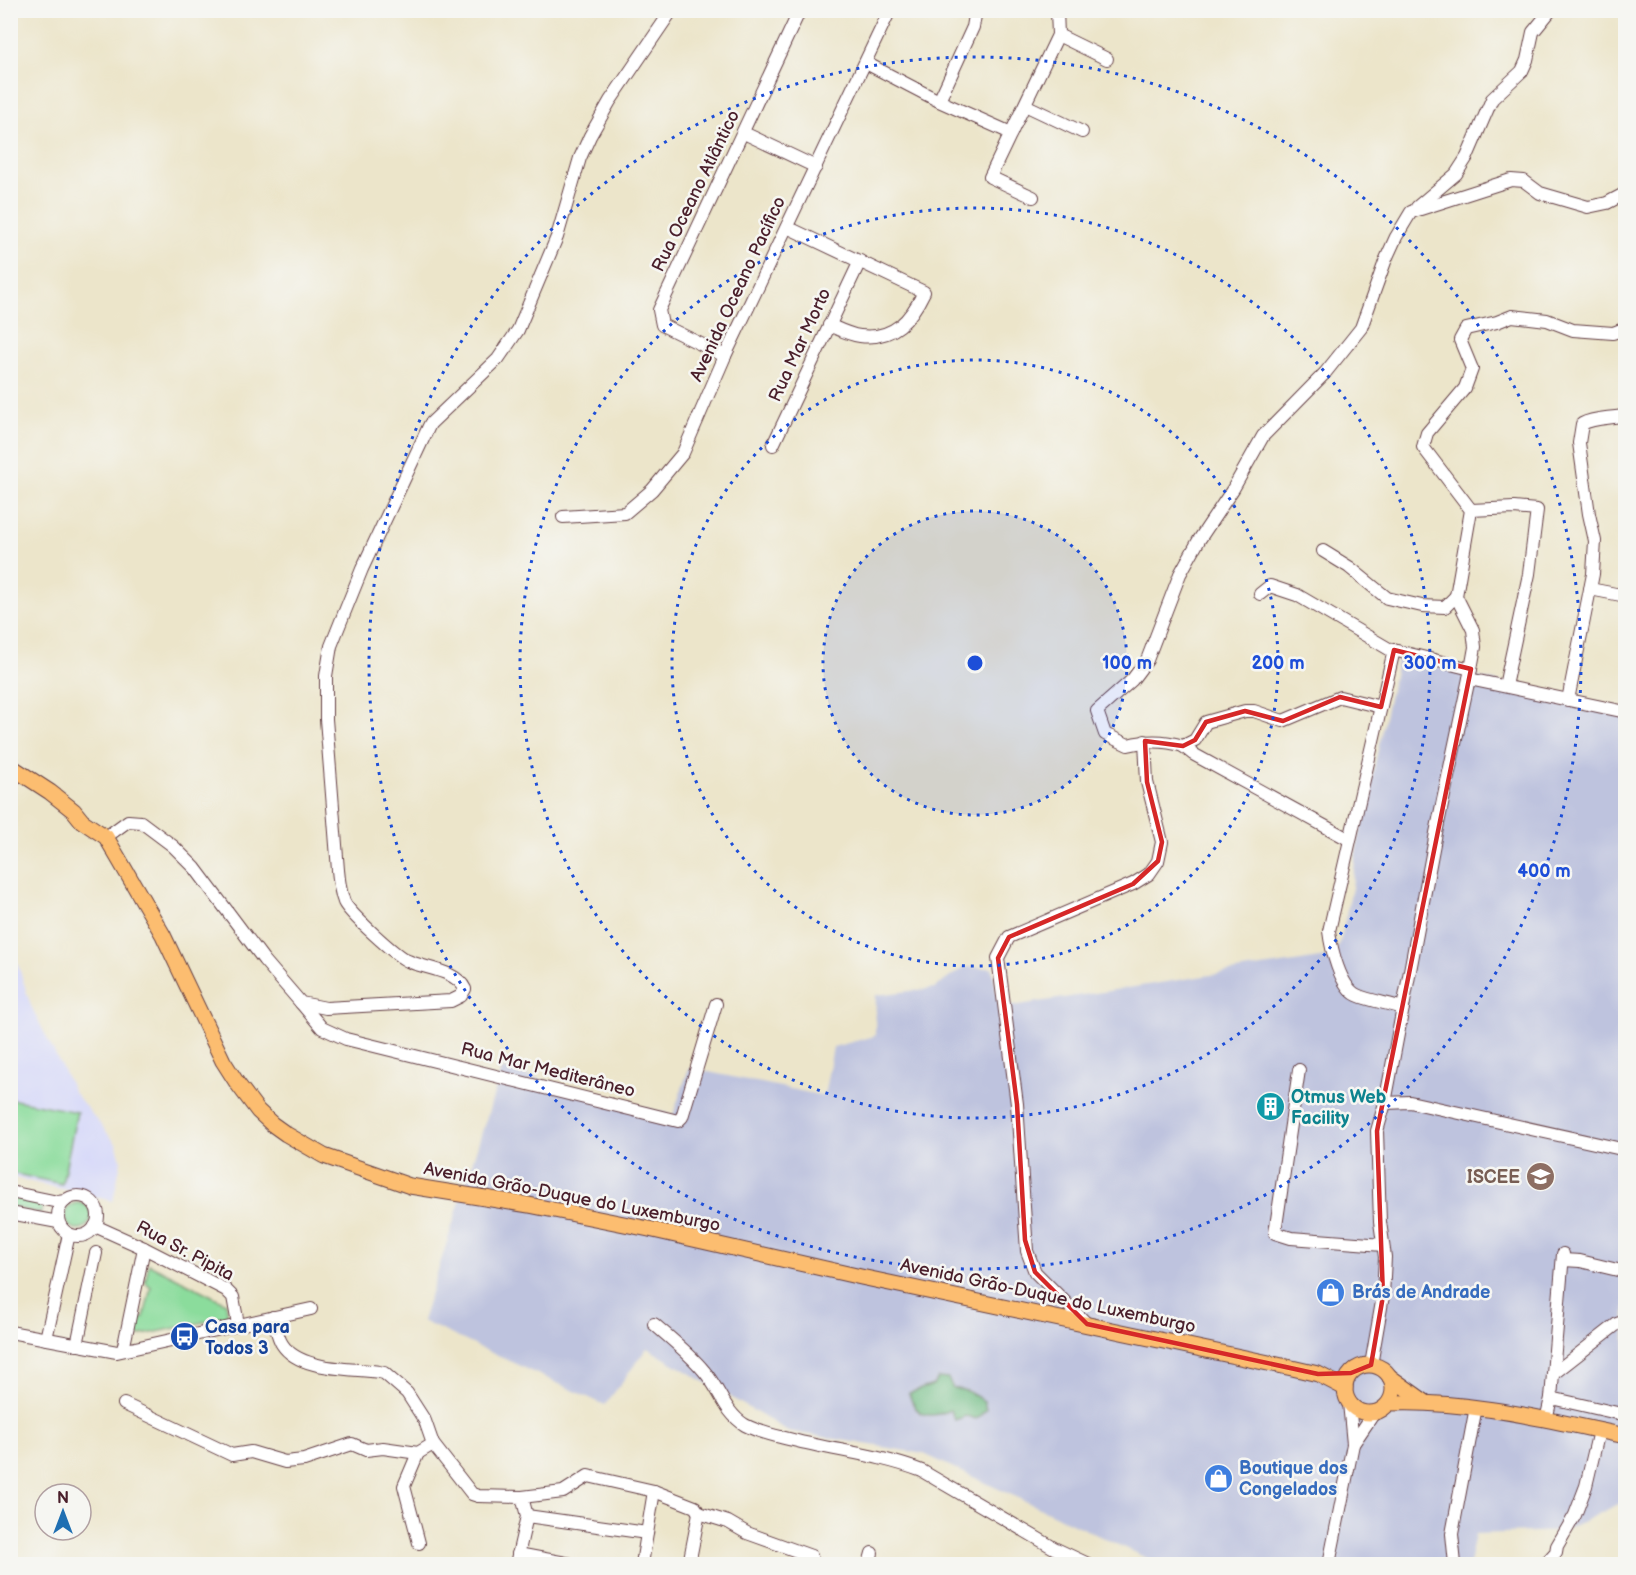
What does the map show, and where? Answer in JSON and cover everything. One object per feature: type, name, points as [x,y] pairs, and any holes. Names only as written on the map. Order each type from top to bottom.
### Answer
[{"type":"main road","name":"Avenida Grão-Duque do Luxemburgo","points":[[10,766],[50,792],[74,811],[82,821],[106,837],[163,935],[237,1083],[258,1111],[272,1124],[324,1156],[411,1186],[616,1222],[861,1277],[1318,1374],[1351,1373]]},
{"type":"main road","points":[[1390,1377],[1394,1390],[1390,1403],[1374,1413],[1358,1411],[1347,1395],[1351,1373],[1360,1367],[1371,1365],[1382,1369],[1425,1402]]},
{"type":"main road","name":"Avenida Grão-Duque do Luxemburgo","points":[[1318,1374],[1347,1395]]},
{"type":"main road","points":[[1390,1403],[1425,1402],[1476,1407],[1626,1436]]},
{"type":"street","points":[[106,837],[128,821],[141,822],[173,846],[195,868],[264,960],[301,1003],[326,1008],[451,1001],[461,996],[465,989],[455,977],[406,961],[345,904],[338,870],[326,719],[326,676],[331,646],[362,569],[430,424],[498,359],[518,330],[557,237],[580,158],[590,136],[610,101],[672,10]]},
{"type":"street","name":"Rua Oceano Atlântico","points":[[725,356],[662,325],[659,310],[800,10]]},
{"type":"street","name":"Avenida Oceano Pacífico","points":[[563,517],[625,513],[652,490],[683,453],[725,356],[890,10]]},
{"type":"street","points":[[939,101],[973,27],[976,10]]},
{"type":"street","points":[[1033,197],[990,177],[1058,35],[1057,10]]},
{"type":"street","points":[[1350,840],[1222,770],[1184,746],[1169,742],[1145,741],[1128,745],[1104,734],[1097,711],[1132,680],[1147,660],[1180,574],[1263,436],[1325,373],[1361,328],[1396,237],[1411,212],[1456,174],[1467,157],[1492,99],[1522,71],[1527,60],[1533,32],[1551,10]]},
{"type":"street","points":[[1058,35],[1107,59]]},
{"type":"street","points":[[866,63],[939,101],[1011,133]]},
{"type":"street","points":[[1025,105],[1082,132]]},
{"type":"street","points":[[744,133],[816,168]]},
{"type":"street","points":[[1411,212],[1511,180],[1524,181],[1540,193],[1588,207],[1607,203],[1626,193]]},
{"type":"street","points":[[787,227],[924,292],[914,313],[893,331],[859,336],[829,326]]},
{"type":"street","name":"Rua Mar Morto","points":[[773,445],[860,261]]},
{"type":"street","points":[[1323,551],[1349,567],[1387,598],[1422,606],[1445,607],[1456,596],[1471,510],[1423,447],[1427,433],[1465,388],[1472,369],[1461,340],[1466,329],[1512,316],[1547,320],[1573,330],[1613,333],[1626,328]]},
{"type":"street","points":[[1568,700],[1590,589],[1595,542],[1579,443],[1582,424],[1592,418],[1610,419],[1626,415]]},
{"type":"street","points":[[1471,510],[1514,508],[1537,510],[1529,574],[1504,686]]},
{"type":"street","points":[[1260,594],[1270,586],[1297,595],[1389,649],[1504,686],[1626,712]]},
{"type":"street","points":[[1590,589],[1626,596]]},
{"type":"street","points":[[1371,1365],[1383,1296],[1385,1257],[1380,1222],[1377,1131],[1385,1103],[1436,833],[1475,647],[1473,630],[1456,596]]},
{"type":"street","points":[[1394,650],[1329,931],[1330,948],[1340,975],[1354,994],[1403,1008]]},
{"type":"street","points":[[1184,746],[1195,740],[1206,722],[1245,711],[1254,711],[1283,721],[1340,697],[1381,708]]},
{"type":"street","points":[[1087,1324],[1035,1272],[1027,1251],[1017,1104],[998,958],[1009,937],[1133,884],[1149,874],[1158,861],[1162,843],[1147,782],[1145,741]]},
{"type":"street","name":"Rua Mar Mediterâneo","points":[[301,1003],[322,1028],[346,1039],[678,1121],[682,1117],[716,1005]]},
{"type":"street","points":[[1299,1070],[1275,1233],[1291,1238],[1383,1245]]},
{"type":"street","points":[[1385,1103],[1410,1102],[1626,1150]]},
{"type":"street","points":[[10,1192],[58,1202],[77,1196],[89,1200],[97,1210],[98,1218],[95,1226],[86,1234],[81,1236],[69,1234],[58,1222],[58,1210],[65,1201]]},
{"type":"street","points":[[10,1213],[58,1222]]},
{"type":"street","name":"Rua Sr. Pipita","points":[[95,1226],[144,1248],[230,1293],[233,1297],[238,1324]]},
{"type":"street","points":[[46,1339],[69,1234]]},
{"type":"street","points":[[123,1350],[144,1248]]},
{"type":"street","points":[[76,1345],[96,1253]]},
{"type":"street","points":[[1546,1420],[1551,1398],[1563,1257],[1626,1272]]},
{"type":"street","points":[[10,1332],[111,1352],[310,1309]]},
{"type":"street","points":[[273,1317],[279,1339],[293,1355],[316,1364],[384,1373],[407,1393],[425,1421],[433,1444],[472,1494],[522,1497],[563,1492],[588,1476],[654,1491],[695,1507],[699,1514],[689,1564]]},
{"type":"street","points":[[1553,1374],[1617,1324],[1626,1321]]},
{"type":"street","points":[[654,1324],[703,1370],[712,1381],[725,1406],[734,1417],[746,1425],[772,1435],[887,1460],[922,1471],[1054,1548],[1088,1564]]},
{"type":"street","points":[[1329,1564],[1353,1444],[1347,1395]]},
{"type":"street","points":[[1551,1398],[1626,1415]]},
{"type":"street","points":[[123,1404],[232,1455],[251,1452],[285,1462],[304,1460],[352,1444],[366,1450],[383,1448],[418,1453]]},
{"type":"street","points":[[1455,1564],[1452,1534],[1476,1407]]},
{"type":"street","points":[[1353,1444],[1374,1413]]},
{"type":"street","points":[[1545,1564],[1556,1552],[1557,1546],[1575,1515],[1586,1486],[1599,1431]]},
{"type":"street","points":[[419,1543],[404,1486],[418,1453],[433,1444]]},
{"type":"street","points":[[642,1564],[654,1491]]},
{"type":"street","points":[[522,1497],[527,1516],[517,1559],[571,1564]]},
{"type":"street","points":[[699,1514],[728,1522],[747,1533],[811,1556],[813,1562]]},
{"type":"street","points":[[527,1516],[647,1533]]},
{"type":"highlighted area","points":[[1394,650],[1471,669],[1377,1131],[1383,1296],[1371,1365],[1351,1373],[1318,1374],[1087,1324],[1035,1272],[1025,1240],[1017,1104],[998,958],[1009,937],[1133,884],[1158,861],[1162,842],[1147,782],[1145,741],[1183,746],[1195,740],[1206,722],[1245,711],[1283,721],[1340,697],[1381,707]]},
{"type":"shaded area","points":[[1398,657],[1625,714],[1625,1501],[1563,1531],[1475,1534],[1469,1564],[1159,1564],[924,1454],[788,1431],[647,1348],[605,1405],[422,1321],[502,1069],[673,1115],[689,1068],[824,1096],[833,1047],[875,1036],[876,995],[935,988],[964,967],[992,968],[1000,1008],[1333,956],[1340,943],[1352,888],[1356,852]]},
{"type":"shaded area","points":[[10,939],[31,1006],[74,1092],[117,1145],[121,1161],[113,1201],[11,1177]]},
{"type":"green space","points":[[10,1099],[77,1112],[62,1184],[11,1173]]},
{"type":"green space","points":[[11,1197],[43,1204],[41,1213],[11,1207]]},
{"type":"green space","points":[[78,1203],[87,1207],[91,1216],[87,1225],[78,1229],[69,1225],[65,1216],[69,1207]]},
{"type":"green space","points":[[149,1264],[226,1303],[228,1317],[133,1337],[137,1319],[144,1317],[151,1287],[145,1282]]},
{"type":"green space","points":[[938,1378],[948,1379],[953,1388],[967,1391],[984,1401],[986,1410],[976,1419],[966,1416],[955,1420],[950,1410],[935,1415],[919,1411],[909,1393],[933,1385]]},
{"type":"place","name":"Otmus Web Facility","points":[[1270,1107]]},
{"type":"place","name":"ISCEE","points":[[1541,1177]]},
{"type":"place","name":"Brás de Andrade","points":[[1331,1292]]},
{"type":"place","name":"Casa para Todos 3","points":[[184,1337]]},
{"type":"place","name":"Boutique dos Congelados","points":[[1218,1478]]}]
